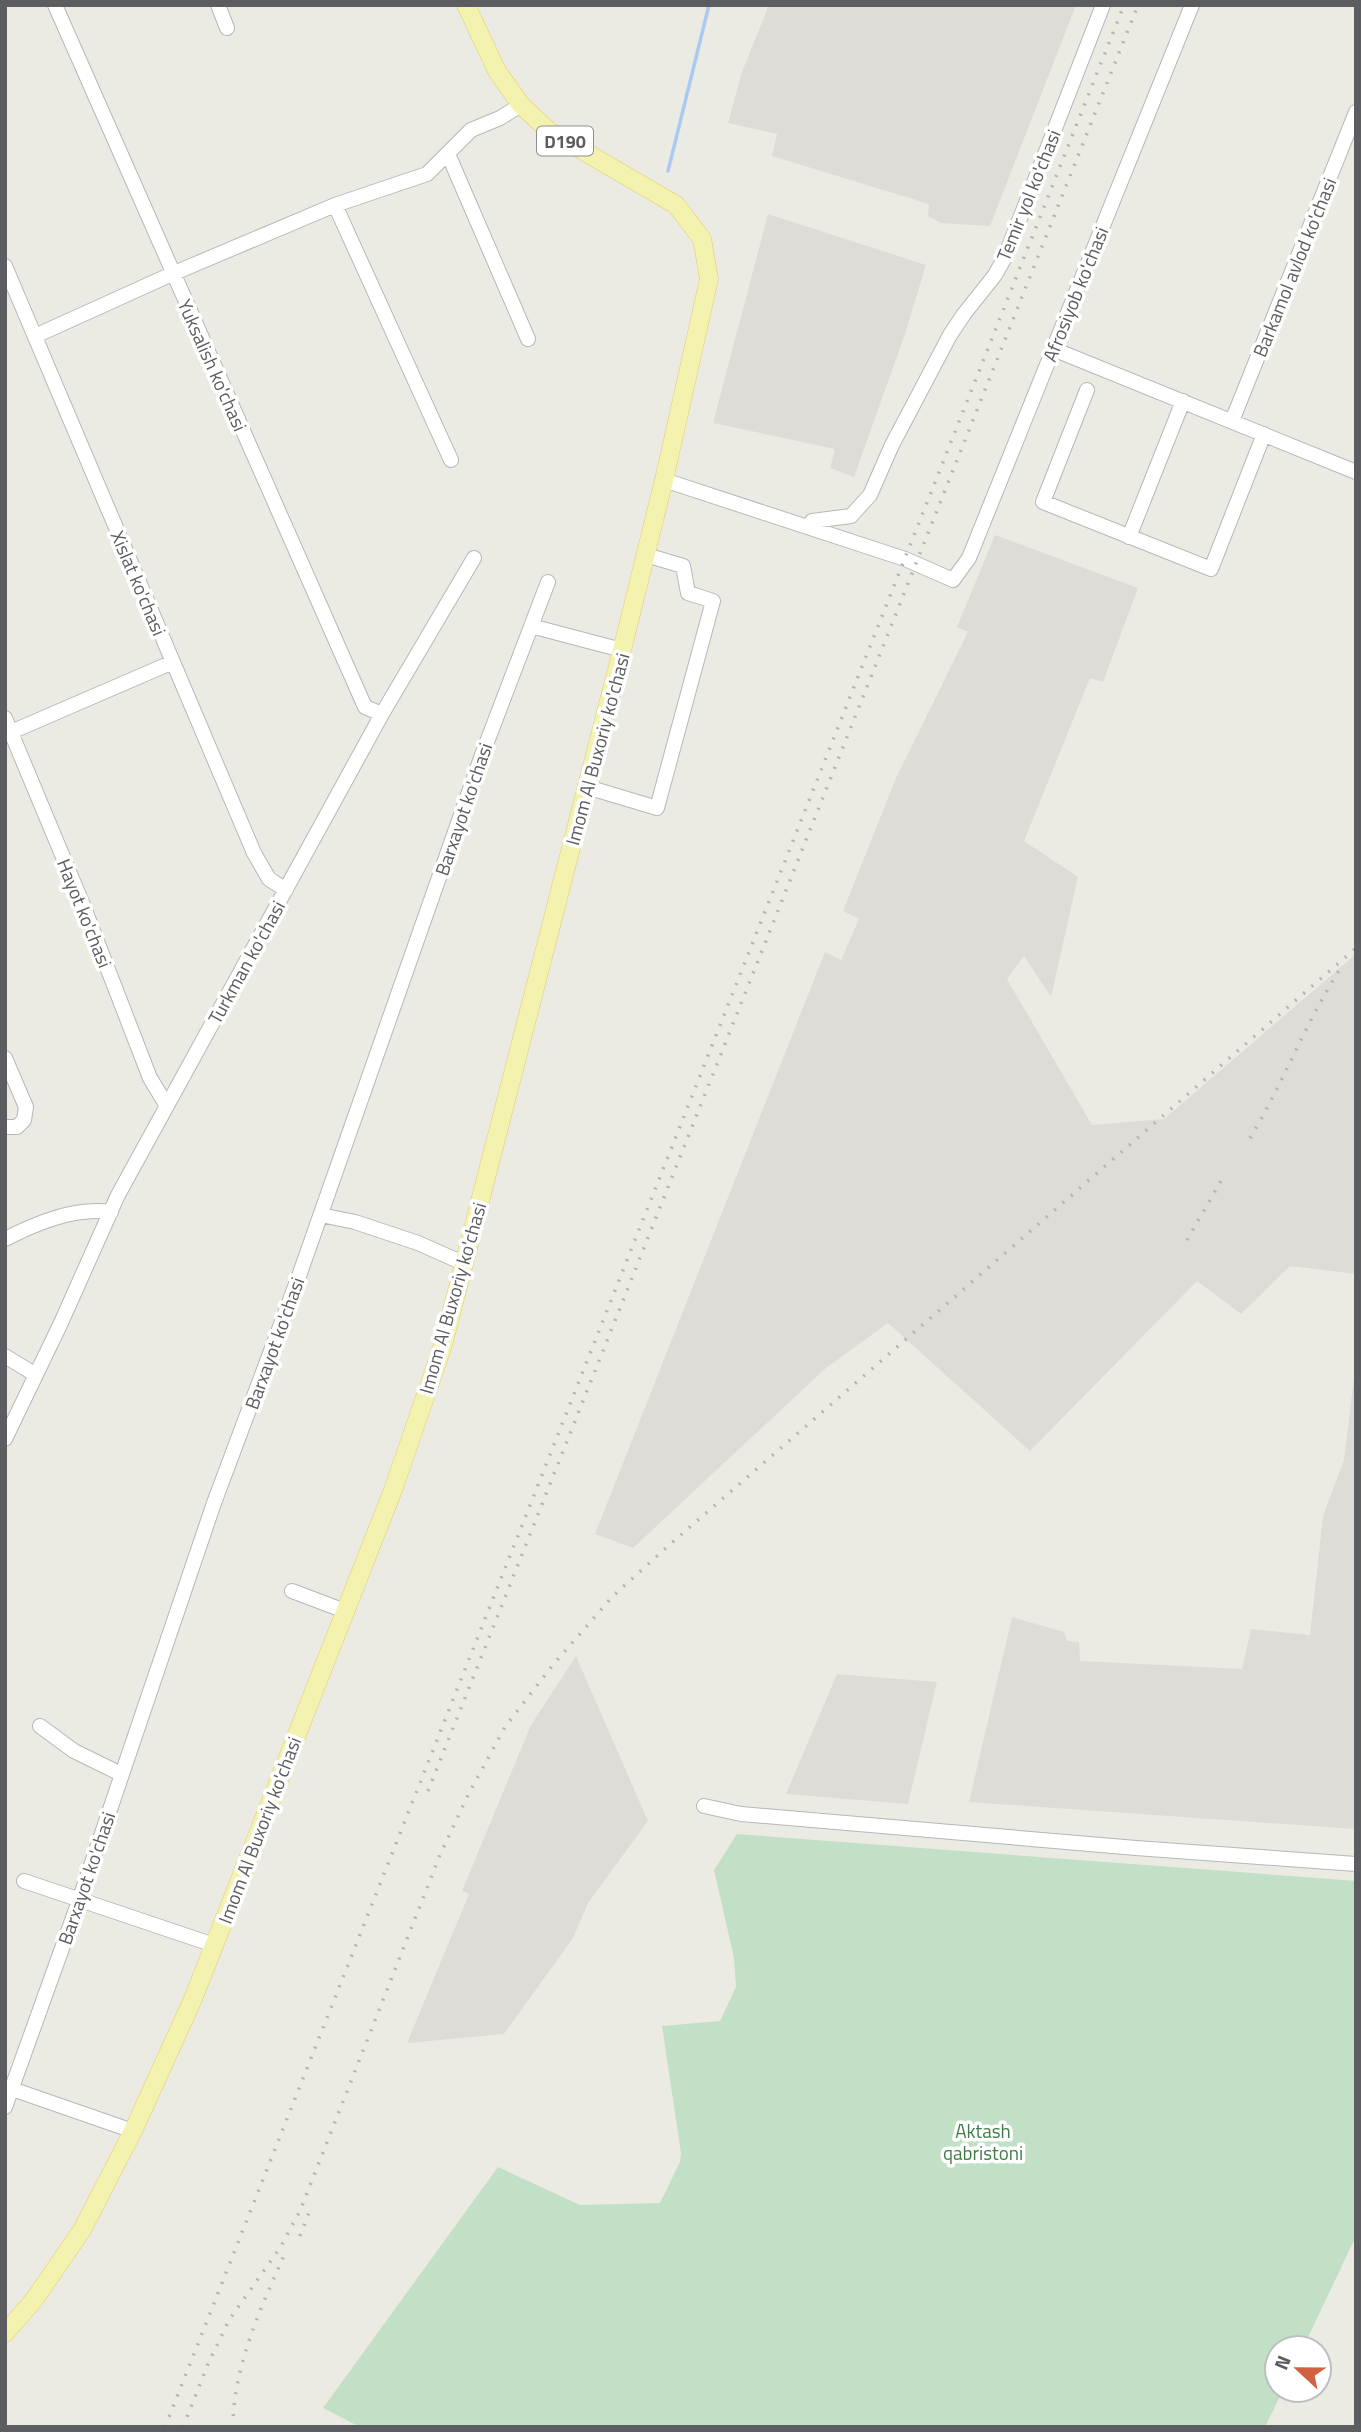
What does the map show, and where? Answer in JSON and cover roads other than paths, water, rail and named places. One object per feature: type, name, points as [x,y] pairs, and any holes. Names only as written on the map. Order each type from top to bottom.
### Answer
[{"type":"main road","name":"D190","points":[[466,5],[497,71],[521,105]]},
{"type":"main road","name":"Imom Al Buxoriy ko'chasi","points":[[5,2333],[34,2300],[82,2230],[133,2131],[193,1999],[393,1490],[438,1358],[664,480],[709,279],[702,239],[676,205],[549,131],[521,105]]},
{"type":"street","name":"Yuksalish ko'chasi","points":[[55,5],[365,707],[382,714]]},
{"type":"street","points":[[218,5],[228,28]]},
{"type":"street","name":"Temir yol ko'chasi","points":[[809,526],[812,521],[820,519],[851,516],[870,495],[892,445],[950,335],[995,275],[1005,257],[1103,5]]},
{"type":"street","name":"Afrosiyob ko'chasi","points":[[809,526],[905,559],[953,580],[968,558],[1192,5]]},
{"type":"street","points":[[35,336],[335,205],[427,174],[471,130],[500,118],[521,105]]},
{"type":"street","name":"Barkamol avlod ko'chasi","points":[[1232,421],[1356,113]]},
{"type":"street","points":[[448,153],[528,339]]},
{"type":"street","points":[[335,205],[451,460]]},
{"type":"street","name":"Xislat ko'chasi","points":[[5,266],[254,853],[270,879],[286,890]]},
{"type":"street","points":[[1053,349],[1356,472]]},
{"type":"street","points":[[1087,390],[1043,502],[1211,569],[1264,434]]},
{"type":"street","points":[[1129,537],[1183,401]]},
{"type":"street","points":[[664,480],[809,526]]},
{"type":"street","points":[[587,787],[657,808],[713,601],[688,593],[683,566],[646,555]]},
{"type":"street","name":"Turkman ko'chasi","points":[[5,1439],[111,1212],[167,1106],[382,714],[474,558]]},
{"type":"street","name":"Barxayot ko'chasi","points":[[5,2107],[79,1900],[213,1507],[321,1215],[482,755],[548,582]]},
{"type":"street","points":[[531,626],[622,650]]},
{"type":"street","points":[[8,725],[173,662]]},
{"type":"street","name":"Hayot ko'chasi","points":[[8,725],[83,905],[150,1078],[167,1106]]},
{"type":"street","points":[[5,1058],[26,1107],[24,1120],[11,1127]]},
{"type":"street","points":[[5,1239],[33,1225],[79,1212],[111,1212]]},
{"type":"street","points":[[321,1215],[355,1222],[418,1243],[463,1263]]},
{"type":"street","points":[[5,1356],[36,1375]]},
{"type":"street","points":[[292,1591],[345,1611]]},
{"type":"street","points":[[40,1726],[74,1751],[121,1774]]},
{"type":"street","points":[[704,1805],[741,1814],[1356,1864]]},
{"type":"street","points":[[24,1881],[214,1945]]},
{"type":"street","points":[[12,2090],[133,2131]]},
{"type":"waterway","points":[[668,171],[709,5]]},
{"type":"railway","points":[[165,2427],[1124,5]]},
{"type":"railway","points":[[428,1791],[1138,5]]},
{"type":"railway","points":[[183,2427],[229,2320],[280,2248],[300,2211],[440,1855],[468,1795],[505,1727],[552,1666],[613,1596],[667,1547],[1356,948]]},
{"type":"railway","points":[[1250,1138],[1317,1008],[1342,966]]},
{"type":"railway","points":[[1187,1240],[1221,1181]]},
{"type":"railway","points":[[300,2236],[310,2210]]},
{"type":"railway","points":[[233,2427],[234,2404],[243,2359],[286,2251]]},
{"type":"park label","name":"Aktash qabristoni","points":[[983,2141]]}]
